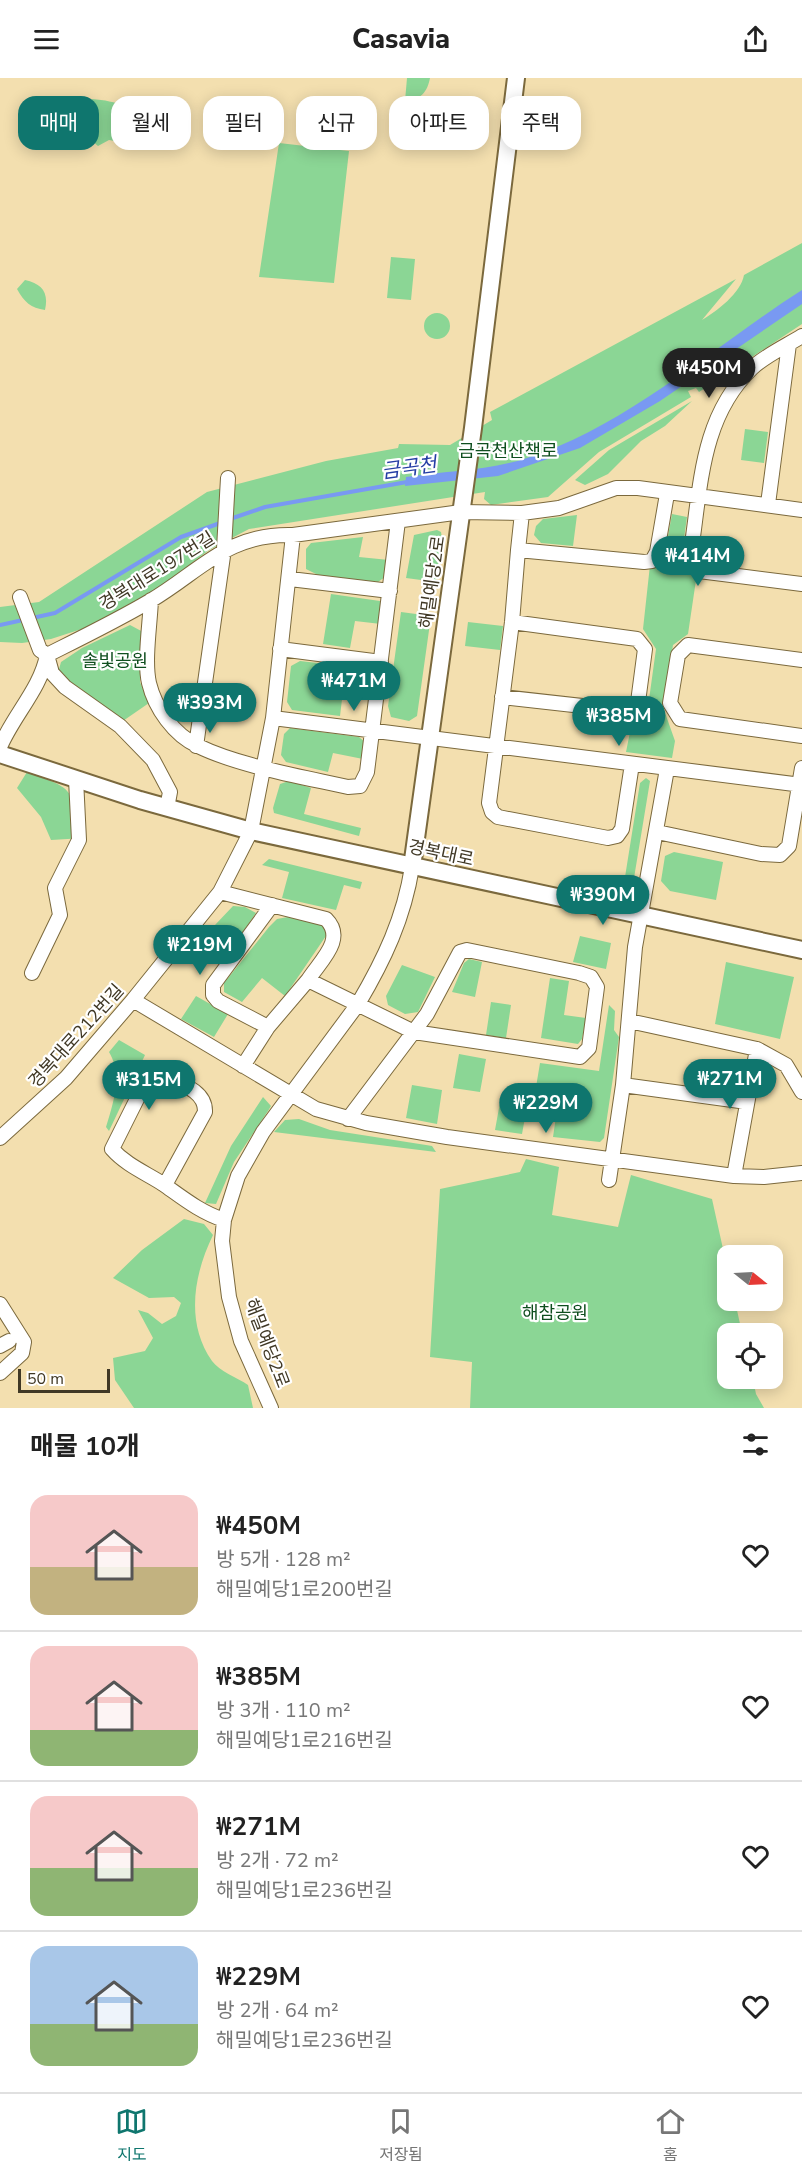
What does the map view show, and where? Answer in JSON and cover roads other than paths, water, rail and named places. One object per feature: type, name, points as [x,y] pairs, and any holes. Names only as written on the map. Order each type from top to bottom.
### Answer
[{"type":"street","name":"해밀예당2로","points":[[271,1408],[241,1341],[229,1297],[222,1241],[224,1220],[238,1176],[263,1132],[358,1004],[400,922],[412,867],[431,738],[516,78]]},
{"type":"street","points":[[802,336],[753,367],[735,387],[714,421],[691,551],[693,563],[699,571],[802,584]]},
{"type":"street","points":[[768,504],[789,344]]},
{"type":"street","points":[[196,746],[224,549],[228,478]]},
{"type":"street","name":"경복대로197번길","points":[[43,652],[151,600],[224,549],[278,534],[293,535],[461,512],[522,513],[559,508],[616,488],[638,488],[667,494],[768,504],[802,510]]},
{"type":"street","points":[[518,550],[652,561],[657,552],[667,494]]},
{"type":"street","points":[[522,513],[512,622],[489,803],[492,813],[498,817],[608,838],[616,836],[622,829],[632,764]]},
{"type":"street","points":[[151,600],[148,680],[154,703],[173,728],[196,746],[265,768],[348,787],[360,786],[367,772],[398,521]]},
{"type":"street","name":"경복대로212번길","points":[[0,1138],[66,1078],[133,1000],[220,891],[251,831],[273,718],[293,535]]},
{"type":"street","points":[[290,579],[390,591]]},
{"type":"street","points":[[20,597],[52,673],[65,687],[120,726],[153,760],[170,792],[167,808]]},
{"type":"street","points":[[502,697],[627,711],[638,702],[645,649],[637,639],[512,622]]},
{"type":"street","points":[[802,660],[688,645],[678,655],[670,703],[680,719],[802,736]]},
{"type":"street","points":[[280,649],[381,662]]},
{"type":"street","points":[[0,747],[9,726],[45,668],[43,652]]},
{"type":"street","points":[[273,718],[801,785]]},
{"type":"street","name":"경복대로","points":[[0,754],[167,808],[251,831],[802,950]]},
{"type":"street","points":[[657,831],[761,854],[780,855],[789,846],[801,785],[802,768]]},
{"type":"street","points":[[609,1180],[622,1085],[629,1021],[628,1004],[640,916],[667,769]]},
{"type":"street","points":[[32,973],[60,915],[55,888],[79,840],[76,779]]},
{"type":"street","points":[[220,891],[326,919],[335,928],[336,938],[308,980],[268,1026],[243,1066]]},
{"type":"street","points":[[268,1026],[218,1001],[213,995],[213,985],[272,905]]},
{"type":"street","points":[[308,980],[414,1032],[580,1057],[589,1048],[597,987],[591,977],[579,973],[467,950],[460,952],[414,1032],[348,1119]]},
{"type":"street","points":[[133,1000],[316,1109],[348,1119],[447,1137],[734,1176],[764,1177],[802,1173]]},
{"type":"street","points":[[629,1021],[757,1049],[786,1065],[802,1092]]},
{"type":"street","points":[[734,1176],[757,1049]]},
{"type":"street","points":[[165,1185],[205,1112],[205,1103],[201,1095],[159,1074],[147,1079],[112,1149],[119,1157],[165,1185],[185,1202],[224,1220]]},
{"type":"street","points":[[622,1085],[747,1102]]},
{"type":"street","points":[[0,1373],[22,1353],[24,1342],[2,1310]]},
{"type":"water","name":"금곡천","points":[[802,290],[802,304],[660,401],[580,448],[498,476],[405,486],[406,477],[482,468],[527,458],[599,427],[669,383]]},
{"type":"waterway","name":"금곡천","points":[[230,519],[265,507],[407,482]]},
{"type":"waterway","name":"금곡천","points":[[0,625],[55,613],[181,537],[223,522]]},
{"type":"park label","name":"금곡천산책로","points":[[508,451]]},
{"type":"park label","name":"솔빛공원","points":[[115,661]]},
{"type":"park label","name":"해참공원","points":[[555,1313]]}]
